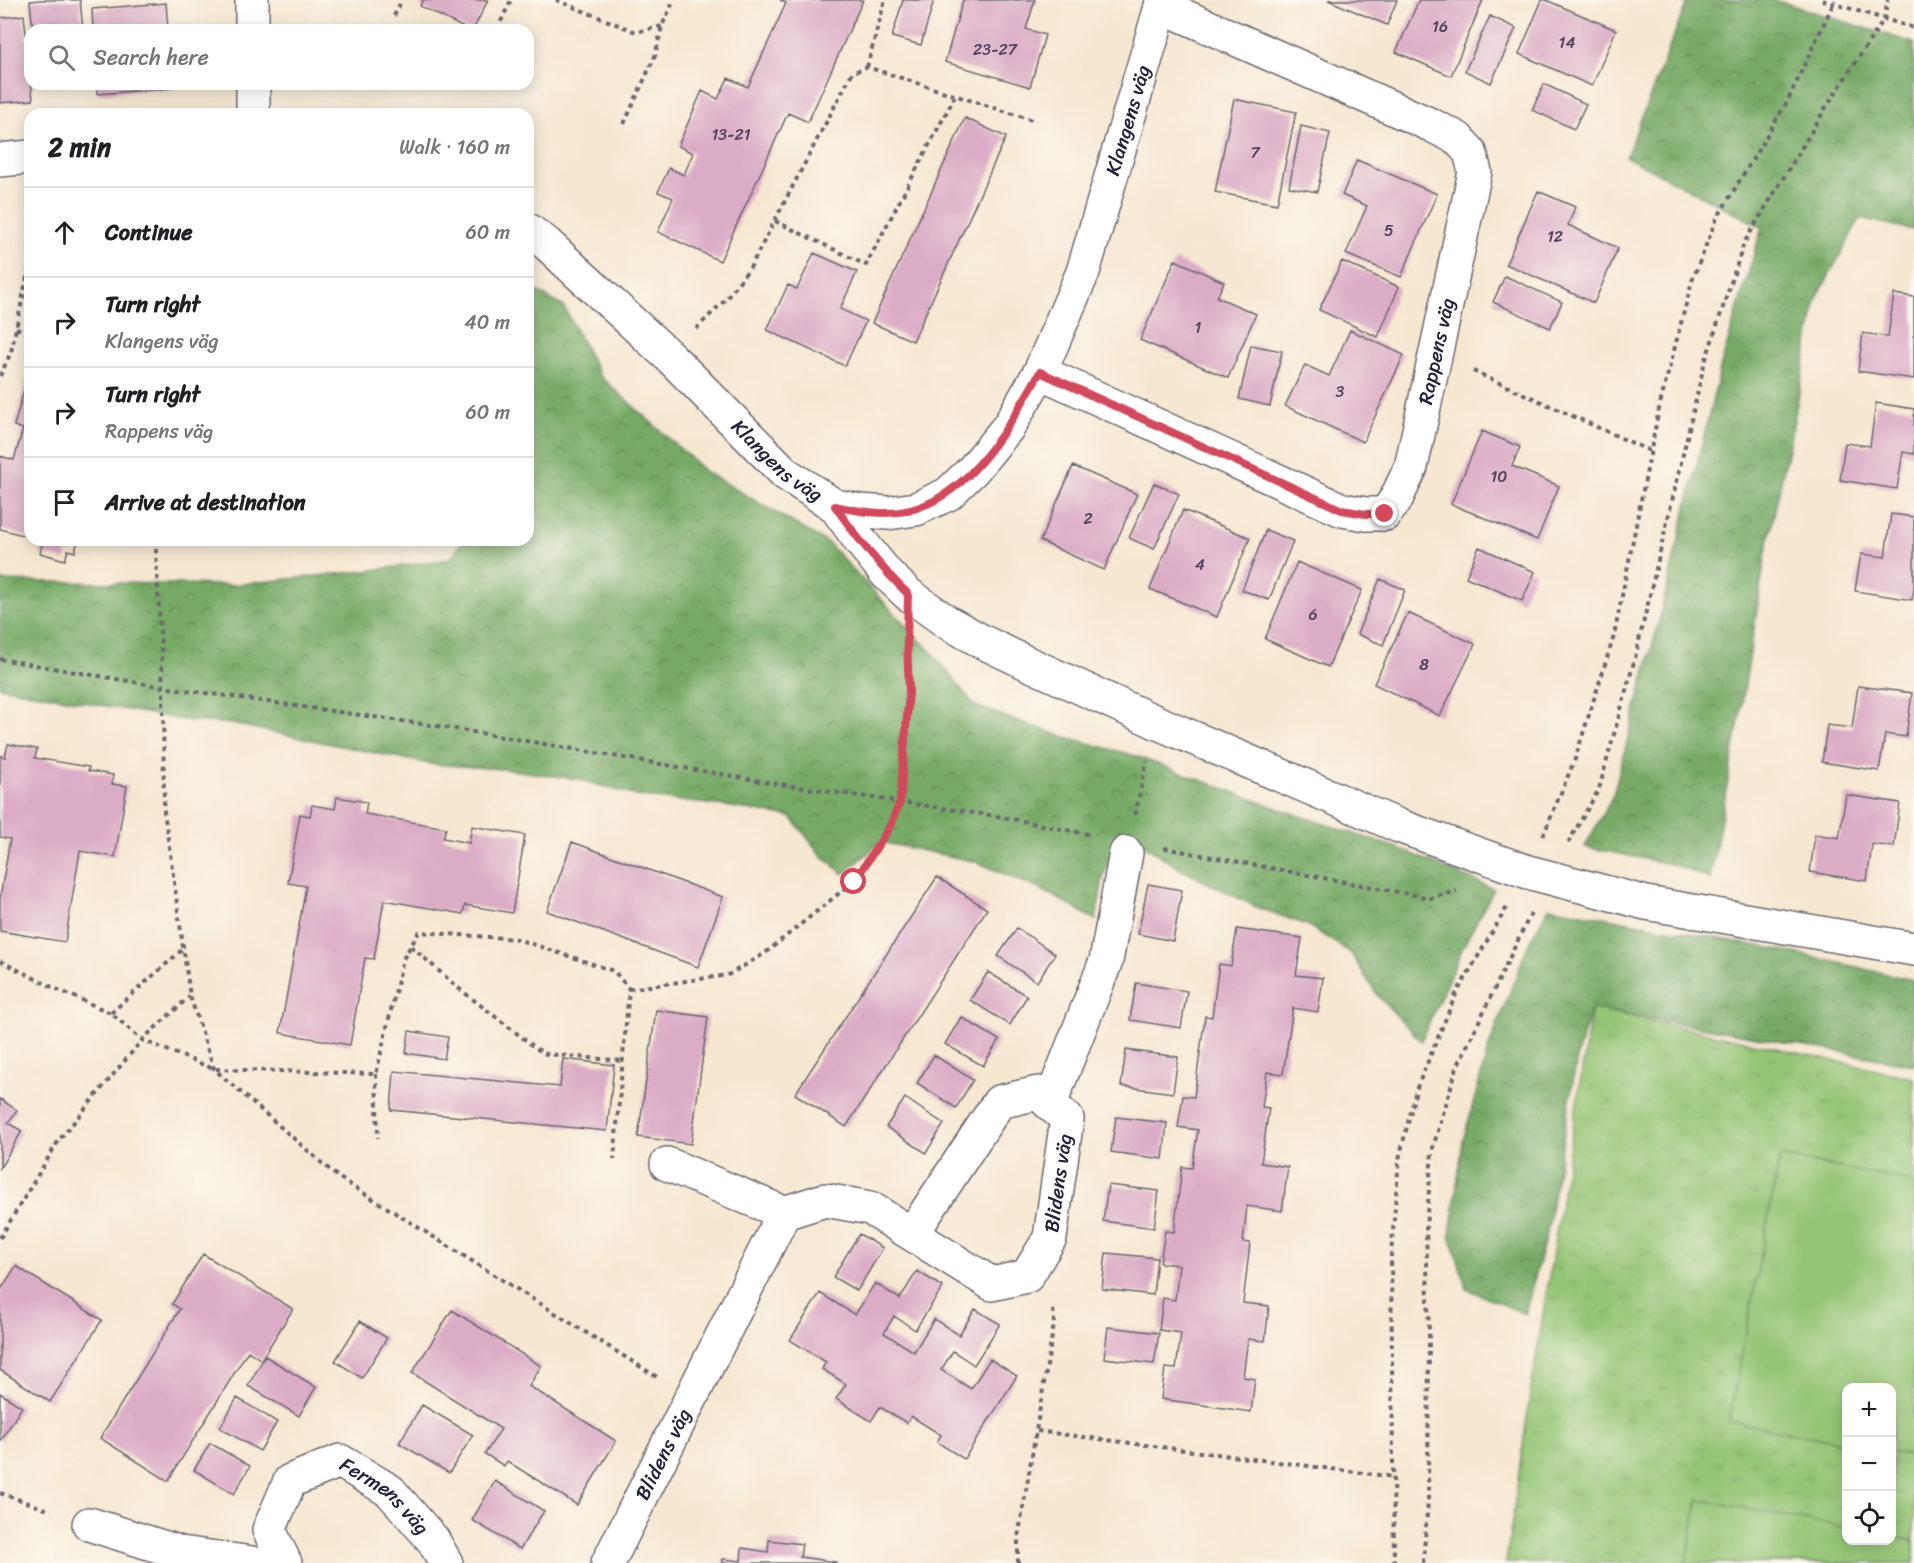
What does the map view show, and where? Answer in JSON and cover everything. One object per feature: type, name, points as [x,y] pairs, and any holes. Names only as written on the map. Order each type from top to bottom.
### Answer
[{"type":"street","points":[[252,0],[252,24]]},
{"type":"street","name":"Rappens väg","points":[[1040,372],[1342,510],[1385,514],[1396,500],[1411,467],[1475,172],[1470,152],[1457,138],[1431,125],[1162,3]]},
{"type":"street","name":"Klangens väg","points":[[534,235],[672,359],[786,474],[835,506],[888,513],[916,509],[948,494],[973,470],[1009,426],[1040,372],[1083,272],[1162,3]]},
{"type":"street","points":[[253,90],[253,108]]},
{"type":"street","points":[[0,160],[24,158]]},
{"type":"street","points":[[835,506],[887,574],[908,594],[947,622],[983,642],[1156,722],[1399,826],[1538,875],[1646,903],[1914,949]]},
{"type":"street","points":[[1050,1104],[1106,961],[1128,847]]},
{"type":"street","name":"Blidens väg","points":[[608,1563],[784,1213],[825,1200],[870,1208],[992,1284],[1027,1276],[1050,1238],[1067,1119],[1038,1093],[999,1102],[912,1234]]},
{"type":"street","points":[[667,1164],[784,1213]]},
{"type":"street","name":"Fermens väg","points":[[285,1563],[269,1530],[290,1481],[340,1461],[390,1491],[433,1540],[446,1563]]},
{"type":"street","points":[[89,1524],[181,1553],[252,1563]]},
{"type":"path","points":[[394,16],[402,0]]},
{"type":"path","points":[[500,24],[511,0]]},
{"type":"path","points":[[556,0],[636,32],[662,26]]},
{"type":"path","points":[[624,124],[655,56],[662,26],[674,0]]},
{"type":"path","points":[[867,67],[885,0]]},
{"type":"path","points":[[1822,0],[1914,28]]},
{"type":"path","points":[[1394,1563],[1391,1255],[1399,1159],[1416,1090],[1456,994],[1599,789],[1635,658],[1704,365],[1744,243],[1825,109],[1884,19],[1888,0]]},
{"type":"path","points":[[1423,1563],[1428,1502],[1429,1336],[1426,1228],[1432,1151],[1457,1067],[1538,875],[1614,636],[1660,404],[1692,281],[1716,220],[1787,102],[1834,2]]},
{"type":"path","points":[[672,359],[751,266],[852,73],[867,67],[1032,120]]},
{"type":"path","points":[[775,221],[866,265],[955,96]]},
{"type":"path","points":[[0,376],[11,352],[24,291]]},
{"type":"path","points":[[16,328],[24,331]]},
{"type":"path","points":[[1436,355],[1650,451]]},
{"type":"path","points":[[157,546],[163,687],[164,811],[190,996],[214,1069]]},
{"type":"path","points":[[629,989],[728,975],[764,954],[854,882],[889,828],[900,802],[909,691],[908,594]]},
{"type":"path","points":[[0,659],[163,687],[444,727],[1002,817],[1128,847],[1430,898],[1462,889]]},
{"type":"path","points":[[1128,847],[1156,722]]},
{"type":"path","points":[[378,1137],[376,1074],[403,959],[419,932],[517,939],[614,972],[629,989],[614,1159]]},
{"type":"path","points":[[411,946],[457,987],[546,1054],[624,1061]]},
{"type":"path","points":[[111,1013],[183,948]]},
{"type":"path","points":[[0,961],[111,1013],[142,1040],[214,1069],[338,1177],[691,1398]]},
{"type":"path","points":[[0,1238],[58,1140],[142,1040],[190,996]]},
{"type":"path","points":[[214,1069],[376,1074]]},
{"type":"path","points":[[1017,1563],[1018,1538],[1054,1324],[1053,1302]]},
{"type":"path","points":[[1037,1431],[1394,1477]]},
{"type":"path","points":[[0,1493],[89,1524]]},
{"type":"green space","points":[[1688,0],[1775,0],[1914,43],[1914,230],[1860,218],[1816,300],[1766,552],[1741,710],[1710,879],[1675,865],[1585,847],[1613,795],[1660,617],[1721,365],[1762,227],[1626,157]]},
{"type":"green space","points":[[534,290],[564,307],[600,376],[706,472],[828,543],[933,654],[975,706],[1055,734],[1136,756],[1279,809],[1403,850],[1494,889],[1462,949],[1421,1041],[1377,995],[1350,952],[1307,925],[1259,908],[1184,871],[1119,829],[1103,878],[1096,920],[1044,891],[977,862],[881,842],[844,874],[820,854],[791,817],[726,806],[637,796],[577,779],[504,769],[430,764],[232,724],[184,720],[0,687],[0,581],[232,585],[451,559],[459,546],[534,546]]},
{"type":"green space","points":[[1549,907],[1786,951],[1914,980],[1914,1065],[1592,1008],[1578,1052],[1548,1227],[1525,1314],[1467,1289],[1450,1235],[1463,1141],[1489,1046],[1528,945]]},
{"type":"green space","points":[[1592,1008],[1914,1078],[1914,1563],[1506,1563],[1530,1396]]},
{"type":"green space","points":[[1780,1156],[1914,1182],[1914,1456],[1896,1453],[1896,1383],[1842,1383],[1842,1442],[1729,1421]]},
{"type":"green space","points":[[1698,1499],[1842,1527],[1842,1545],[1896,1545],[1896,1537],[1914,1541],[1914,1563],[1686,1563]]},
{"type":"building","points":[[80,0],[82,24],[32,24],[30,1]]},
{"type":"building","points":[[423,0],[488,0],[476,24],[456,24],[420,6]]},
{"type":"building","points":[[780,0],[863,0],[808,122],[788,113],[720,261],[658,232],[673,198],[658,192],[669,168],[684,175],[693,153],[678,146],[702,91],[718,99],[728,78],[748,87],[786,3]]},
{"type":"building","points":[[903,0],[934,0],[921,45],[892,37]]},
{"type":"building","points":[[963,0],[1035,0],[1026,29],[1045,35],[1030,87],[945,62]]},
{"type":"building","points":[[1328,0],[1397,0],[1387,25]]},
{"type":"building","points":[[1419,0],[1483,0],[1451,76],[1396,52]]},
{"type":"building","points":[[1542,0],[1616,30],[1592,86],[1519,54]]},
{"type":"building","points":[[166,3],[168,24],[93,24],[92,9]]},
{"type":"building","points":[[24,15],[24,90],[32,90],[33,100],[0,103],[0,18]]},
{"type":"building","points":[[1490,16],[1516,28],[1491,83],[1465,71]]},
{"type":"building","points":[[1544,84],[1586,104],[1574,129],[1532,110]]},
{"type":"building","points":[[98,90],[147,90],[98,94]]},
{"type":"building","points":[[1234,99],[1296,112],[1277,204],[1215,192]]},
{"type":"building","points":[[965,118],[1006,137],[913,341],[872,323]]},
{"type":"building","points":[[1301,126],[1330,133],[1317,192],[1289,187]]},
{"type":"building","points":[[1357,160],[1437,194],[1401,277],[1346,254],[1367,206],[1342,195]]},
{"type":"building","points":[[1538,191],[1575,207],[1568,225],[1618,248],[1594,303],[1506,264]]},
{"type":"building","points":[[814,253],[857,272],[840,309],[866,321],[845,366],[767,330],[788,285],[797,289]]},
{"type":"building","points":[[1175,260],[1224,282],[1217,297],[1256,314],[1228,378],[1140,340]]},
{"type":"building","points":[[1342,261],[1399,287],[1378,337],[1319,310]]},
{"type":"building","points":[[1505,276],[1562,302],[1550,328],[1493,302]]},
{"type":"building","points":[[1894,294],[1914,297],[1914,379],[1858,371],[1863,333],[1888,337]]},
{"type":"building","points":[[1350,330],[1404,355],[1363,442],[1285,406],[1305,365],[1329,376]]},
{"type":"building","points":[[1251,345],[1282,351],[1270,406],[1239,399]]},
{"type":"building","points":[[24,390],[24,535],[0,529],[0,456],[14,460],[23,429],[14,426]]},
{"type":"building","points":[[1876,403],[1914,409],[1914,454],[1903,452],[1897,489],[1840,480],[1845,443],[1870,446]]},
{"type":"building","points":[[1482,431],[1520,447],[1512,466],[1559,486],[1537,540],[1451,504]]},
{"type":"building","points":[[1073,466],[1137,494],[1104,570],[1040,541]]},
{"type":"building","points":[[1154,483],[1179,494],[1154,549],[1129,538]]},
{"type":"building","points":[[1183,510],[1250,538],[1217,617],[1150,589]]},
{"type":"building","points":[[1891,514],[1914,517],[1912,600],[1855,591],[1861,554],[1885,557]]},
{"type":"building","points":[[1266,530],[1293,541],[1269,600],[1242,590]]},
{"type":"building","points":[[42,546],[76,546],[75,552],[68,550],[65,560],[40,553]]},
{"type":"building","points":[[1479,547],[1535,572],[1522,601],[1466,577]]},
{"type":"building","points":[[1297,562],[1362,590],[1328,667],[1265,639]]},
{"type":"building","points":[[1380,579],[1405,590],[1383,645],[1357,634]]},
{"type":"building","points":[[1408,613],[1475,644],[1440,716],[1374,684]]},
{"type":"building","points":[[1858,686],[1912,693],[1906,737],[1885,734],[1879,771],[1822,762],[1827,725],[1852,728]]},
{"type":"building","points":[[8,744],[37,749],[35,758],[89,767],[88,771],[113,775],[112,784],[127,786],[115,857],[80,851],[65,942],[0,931],[0,899],[10,839],[0,837],[0,756],[5,757]]},
{"type":"building","points":[[1846,795],[1900,803],[1894,847],[1872,844],[1867,881],[1810,872],[1815,834],[1839,838]]},
{"type":"building","points":[[337,797],[367,802],[365,814],[446,828],[443,838],[469,843],[472,826],[525,835],[512,913],[465,905],[463,914],[384,900],[374,959],[365,958],[350,1045],[280,1033],[306,886],[288,883],[300,814],[310,816],[312,805],[335,809]]},
{"type":"building","points":[[572,842],[723,897],[698,967],[547,911]]},
{"type":"building","points":[[937,877],[987,909],[846,1127],[795,1094]]},
{"type":"building","points":[[1148,884],[1182,890],[1173,941],[1138,934]]},
{"type":"building","points":[[1017,928],[1055,954],[1037,982],[998,956]]},
{"type":"building","points":[[1237,929],[1302,938],[1296,975],[1323,978],[1318,1012],[1293,1008],[1283,1074],[1267,1072],[1262,1107],[1269,1108],[1261,1163],[1288,1167],[1282,1211],[1247,1206],[1243,1242],[1250,1243],[1243,1303],[1269,1306],[1265,1341],[1248,1339],[1243,1377],[1255,1379],[1251,1412],[1161,1399],[1165,1368],[1176,1369],[1181,1333],[1159,1330],[1163,1298],[1175,1300],[1179,1265],[1160,1263],[1165,1231],[1174,1232],[1182,1167],[1192,1168],[1198,1130],[1178,1127],[1183,1096],[1194,1097],[1205,1016],[1212,1017],[1219,964],[1231,966]]},
{"type":"building","points":[[988,972],[1027,996],[1010,1025],[970,1000]]},
{"type":"building","points":[[1136,983],[1187,991],[1181,1028],[1130,1020]]},
{"type":"building","points":[[656,1010],[708,1017],[691,1144],[638,1137]]},
{"type":"building","points":[[961,1017],[999,1040],[983,1066],[945,1044]]},
{"type":"building","points":[[409,1031],[448,1037],[444,1059],[406,1053]]},
{"type":"building","points":[[1126,1050],[1178,1057],[1173,1093],[1121,1086]]},
{"type":"building","points":[[934,1055],[973,1080],[956,1108],[917,1083]]},
{"type":"building","points":[[563,1059],[614,1065],[607,1131],[391,1110],[394,1071],[560,1087]]},
{"type":"building","points":[[905,1098],[944,1124],[926,1153],[886,1127]]},
{"type":"building","points":[[0,1099],[17,1110],[8,1123],[22,1131],[0,1168]]},
{"type":"building","points":[[1116,1117],[1167,1123],[1163,1159],[1111,1152]]},
{"type":"building","points":[[1108,1185],[1159,1191],[1154,1228],[1103,1221]]},
{"type":"building","points":[[859,1234],[883,1248],[857,1291],[833,1277]]},
{"type":"building","points":[[1106,1253],[1157,1258],[1153,1295],[1102,1289]]},
{"type":"building","points":[[203,1254],[293,1309],[261,1360],[248,1351],[168,1481],[100,1438],[180,1309],[172,1304]]},
{"type":"building","points":[[16,1266],[102,1320],[50,1402],[0,1370],[0,1291]]},
{"type":"building","points":[[917,1271],[943,1287],[915,1330],[894,1316],[884,1333],[914,1352],[934,1319],[959,1335],[975,1309],[1000,1324],[974,1365],[953,1351],[941,1370],[971,1389],[990,1359],[1017,1376],[964,1459],[937,1442],[941,1435],[911,1416],[907,1423],[880,1407],[871,1421],[836,1399],[846,1384],[822,1369],[826,1362],[790,1340],[820,1293],[855,1315],[875,1283],[900,1299]]},
{"type":"building","points":[[452,1310],[541,1366],[529,1386],[616,1441],[577,1505],[507,1461],[504,1466],[485,1454],[501,1429],[412,1373]]},
{"type":"building","points":[[360,1321],[387,1338],[362,1378],[335,1361]]},
{"type":"building","points":[[1108,1327],[1159,1333],[1154,1364],[1104,1358]]},
{"type":"building","points":[[265,1356],[316,1387],[299,1416],[248,1386]]},
{"type":"building","points":[[0,1393],[22,1407],[0,1442]]},
{"type":"building","points":[[237,1398],[277,1422],[260,1451],[220,1428]]},
{"type":"building","points":[[422,1405],[473,1435],[449,1473],[399,1443]]},
{"type":"building","points":[[210,1443],[250,1466],[234,1494],[194,1470]]},
{"type":"building","points":[[495,1481],[544,1511],[520,1549],[472,1520]]},
{"type":"building","points":[[769,1540],[802,1544],[800,1557],[836,1562],[722,1563],[723,1559],[741,1561],[742,1548],[768,1552]]},
{"type":"route","points":[[854,882],[889,828],[900,802],[909,691],[908,594],[887,574],[835,506],[888,513],[916,509],[948,494],[973,470],[1009,426],[1040,372],[1342,510],[1385,514]]}]
